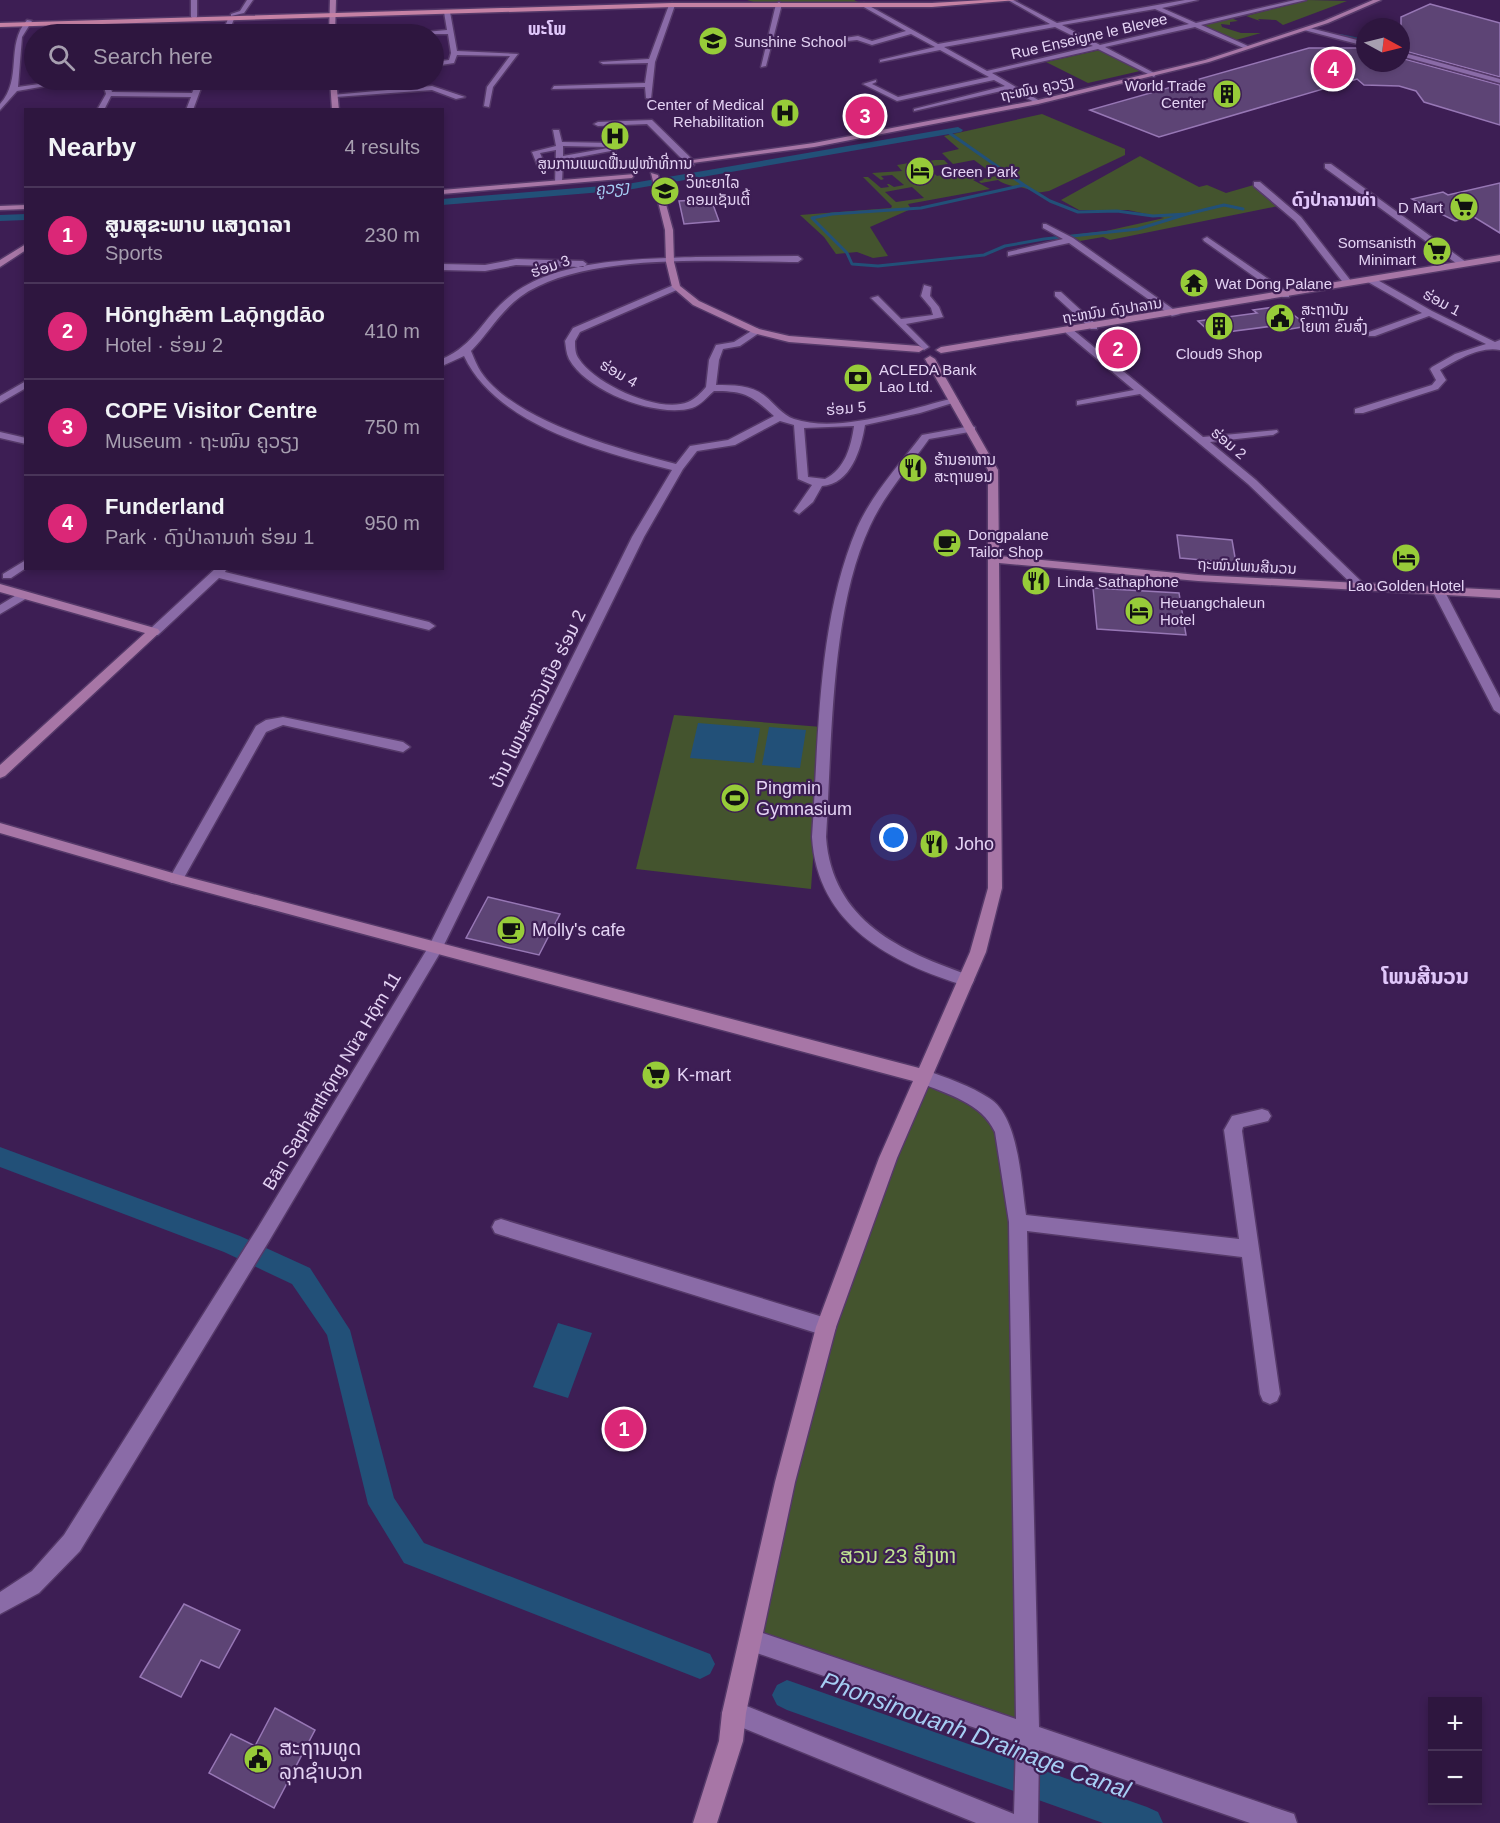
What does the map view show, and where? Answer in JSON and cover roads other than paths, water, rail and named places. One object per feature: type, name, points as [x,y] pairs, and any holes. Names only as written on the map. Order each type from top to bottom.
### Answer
[{"type":"main road","points":[[716,2],[742,0]]},
{"type":"main road","points":[[747,0],[760,4]]},
{"type":"main road","points":[[0,23],[671,2],[864,5],[1014,0]]},
{"type":"main road","points":[[332,14],[447,12],[671,2]]},
{"type":"main road","points":[[27,23],[232,17]]},
{"type":"street","points":[[194,0],[194,17]]},
{"type":"street","points":[[229,24],[232,17],[243,12],[250,0]]},
{"type":"street","points":[[332,24],[333,0]]},
{"type":"street","points":[[1139,0],[1246,47]]},
{"type":"street","points":[[882,61],[939,47],[1195,0]]},
{"type":"street","name":"Rue Enseigne le Blevee","points":[[985,73],[1304,0]]},
{"type":"street","name":"ຖະໜົນ ຄູວຽງ","points":[[444,192],[558,182],[638,172],[899,130],[1038,102],[1154,75],[1306,28],[1377,0]]},
{"type":"street","points":[[1010,1],[1154,75]]},
{"type":"street","points":[[649,98],[647,85],[671,2]]},
{"type":"street","points":[[763,66],[779,4]]},
{"type":"street","points":[[864,5],[1038,102]]},
{"type":"street","points":[[444,63],[452,62],[454,53],[447,12]]},
{"type":"street","points":[[1306,28],[1356,42]]},
{"type":"street","points":[[15,89],[12,76],[15,48],[24,29]]},
{"type":"street","points":[[444,32],[449,32]]},
{"type":"street","points":[[821,42],[858,38],[873,43],[910,32]]},
{"type":"street","points":[[454,53],[515,54],[490,87],[488,106]]},
{"type":"street","points":[[1410,56],[1500,81]]},
{"type":"street","points":[[603,62],[653,61]]},
{"type":"street","points":[[874,81],[866,84],[897,99],[994,78]]},
{"type":"street","points":[[554,88],[647,85]]},
{"type":"street","points":[[916,110],[1010,87]]},
{"type":"street","points":[[0,108],[15,89],[24,88]]},
{"type":"street","points":[[101,108],[109,94],[108,90]]},
{"type":"street","points":[[190,108],[197,90]]},
{"type":"street","points":[[334,90],[336,108]]},
{"type":"street","points":[[335,95],[404,90]]},
{"type":"street","points":[[440,90],[447,96],[462,97]]},
{"type":"street","points":[[109,94],[195,95]]},
{"type":"street","points":[[598,124],[650,122],[674,149],[692,163]]},
{"type":"street","points":[[556,132],[560,146],[558,182]]},
{"type":"street","points":[[542,166],[536,152],[560,146],[611,145],[612,150],[558,159]]},
{"type":"street","name":"ຖະໜົນ ຄູວຽງ","points":[[638,172],[655,178],[692,163]]},
{"type":"street","points":[[1328,166],[1463,264]]},
{"type":"street","points":[[638,172],[655,178]]},
{"type":"street","points":[[638,172],[655,178]]},
{"type":"street","points":[[655,178],[669,230],[669,262],[676,287]]},
{"type":"street","points":[[1257,184],[1298,219],[1348,283]]},
{"type":"street","points":[[0,208],[24,207]]},
{"type":"street","points":[[1046,226],[1070,239],[1175,314]]},
{"type":"street","points":[[1011,254],[1070,239]]},
{"type":"street","points":[[1207,239],[1286,295]]},
{"type":"street","points":[[0,264],[24,247]]},
{"type":"street","name":"ຖະຫນົນ ດົງປາລານ","points":[[676,287],[696,303],[756,331],[789,339],[928,351],[1175,314],[1500,258]]},
{"type":"street","name":"ຮ່ອມ 3","points":[[466,351],[496,312],[528,288],[566,274],[602,265],[798,260]]},
{"type":"street","points":[[444,267],[485,268],[516,262],[602,265]]},
{"type":"street","name":"ຮ່ອມ 1","points":[[1371,280],[1429,313],[1499,346]]},
{"type":"street","name":"ຮ່ອມ 4","points":[[676,287],[584,326],[572,335],[572,355],[576,363],[594,378],[648,405],[676,408],[689,405],[711,388]]},
{"type":"street","points":[[901,322],[938,317],[935,307],[925,296],[927,287]]},
{"type":"street","points":[[1058,294],[1094,327]]},
{"type":"street","points":[[705,1823],[731,1741],[734,1713],[751,1640],[755,1610],[784,1482],[826,1327],[888,1158],[981,942],[995,888],[993,470],[928,351],[874,298]]},
{"type":"street","points":[[1372,334],[1429,313]]},
{"type":"street","points":[[711,388],[714,360],[719,347],[737,344],[756,331]]},
{"type":"street","name":"ຮ່ອມ 2","points":[[1069,331],[1252,483],[1361,587]]},
{"type":"street","points":[[1359,411],[1435,387],[1441,380],[1435,369],[1458,356],[1499,346]]},
{"type":"street","points":[[444,362],[466,351],[471,365],[485,385],[510,402],[594,445],[678,468]]},
{"type":"street","points":[[0,400],[24,385]]},
{"type":"street","name":"ຮ່ອມ 5","points":[[711,388],[758,395],[780,417],[799,424],[860,422],[954,401]]},
{"type":"street","points":[[1081,403],[1142,391]]},
{"type":"street","points":[[11,393],[24,395]]},
{"type":"street","name":"ບ້ານ ໂພນສະຫວັນເນືອ ຮ່ອມ 2","points":[[435,949],[638,537],[678,468],[694,447],[731,443],[780,417]]},
{"type":"street","points":[[799,424],[802,477],[818,484],[832,482],[847,467],[857,447],[860,422]]},
{"type":"street","points":[[966,980],[926,969],[891,951],[867,931],[829,885],[821,861],[819,837],[830,672],[843,589],[863,528],[874,507],[926,437],[971,429]]},
{"type":"street","points":[[1202,440],[1273,432]]},
{"type":"street","points":[[0,435],[24,441]]},
{"type":"street","points":[[799,511],[809,501],[818,484]]},
{"type":"street","name":"ຖະໜົນໂພນສີນວນ","points":[[992,559],[1187,577],[1500,594]]},
{"type":"street","points":[[7,576],[24,564]]},
{"type":"street","points":[[0,773],[219,571],[429,626]]},
{"type":"street","points":[[0,588],[154,632]]},
{"type":"street","points":[[1439,592],[1500,710]]},
{"type":"street","points":[[0,610],[23,595]]},
{"type":"street","points":[[176,879],[261,729],[272,723],[283,721],[403,747]]},
{"type":"street","points":[[0,828],[176,879],[435,949],[924,1077],[984,1103],[995,1114],[1004,1132],[1018,1222],[1028,1733],[1026,1823]]},
{"type":"street","name":"Bān Saphānthǭng Nư̄a Hǭm 11","points":[[0,1603],[14,1598],[43,1576],[72,1544],[263,1235],[435,949]]},
{"type":"street","points":[[1262,1116],[1238,1121],[1233,1130],[1270,1394]]},
{"type":"street","points":[[1018,1222],[1248,1249]]},
{"type":"street","points":[[501,1227],[826,1327]]},
{"type":"street","points":[[751,1640],[1028,1733],[1285,1823]]},
{"type":"street","points":[[734,1713],[1006,1823]]},
{"type":"water","points":[[698,723],[760,728],[754,763],[690,758]]},
{"type":"water","points":[[769,727],[806,730],[800,768],[762,765]]},
{"type":"water","points":[[558,1323],[592,1333],[568,1398],[533,1387]]},
{"type":"waterway","points":[[1340,36],[1356,39]]},
{"type":"waterway","points":[[1410,53],[1445,61]]},
{"type":"waterway","name":"ຄູວຽງ","points":[[444,202],[627,187],[958,130]]},
{"type":"waterway","points":[[948,132],[1024,185]]},
{"type":"waterway","points":[[1024,185],[1050,201],[1078,212],[1117,211],[1153,216],[1187,214]]},
{"type":"waterway","points":[[1024,185],[921,208],[832,214],[812,218],[847,253],[852,264],[878,266],[984,255],[1005,246],[1044,239],[1138,229],[1187,214]]},
{"type":"waterway","points":[[1187,214],[1224,205],[1243,209]]},
{"type":"waterway","name":"ຄູວຽງ","points":[[0,218],[24,217]]},
{"type":"waterway","name":"Phonsinouanh Drainage Canal","points":[[0,1157],[232,1244],[301,1276],[338,1330],[382,1504],[414,1553],[700,1664]]},
{"type":"waterway","name":"Phonsinouanh Drainage Canal","points":[[787,1695],[1147,1823]]},
{"type":"place","name":"Sunshine School","points":[[713,41]]},
{"type":"place","name":"Funderland","points":[[1333,69]]},
{"type":"place","name":"World Trade Center","points":[[1227,94]]},
{"type":"place","name":"Center of Medical Rehabilitation","points":[[785,113]]},
{"type":"place","name":"COPE Visitor Centre","points":[[865,116]]},
{"type":"place","name":"ສູນການແພດຟື້ນຟູໜ້າທີ່ການ","points":[[615,136]]},
{"type":"place","name":"Green Park","points":[[920,171]]},
{"type":"place","name":"ວິທະຍາໄລ ຄອມເຊັນເຕີ້","points":[[665,191]]},
{"type":"place","name":"D Mart","points":[[1464,207]]},
{"type":"place","name":"Somsanisth Minimart","points":[[1437,251]]},
{"type":"place","name":"Wat Dong Palane","points":[[1194,283]]},
{"type":"place","name":"ສະຖາບັນ ໂຍທາ ຂົນສົ່ງ","points":[[1280,318]]},
{"type":"place","name":"Cloud9 Shop","points":[[1219,326]]},
{"type":"place","name":"Hōnghǣm Laǭngdāo","points":[[1118,349]]},
{"type":"place","name":"ACLEDA Bank Lao Ltd.","points":[[858,378]]},
{"type":"place","name":"ຮ້ານອາຫານ ສະຖາພອນ","points":[[913,468]]},
{"type":"place","name":"Dongpalane Tailor Shop","points":[[947,543]]},
{"type":"place","name":"Lao Golden Hotel","points":[[1406,558]]},
{"type":"place","name":"Linda Sathaphone","points":[[1036,581]]},
{"type":"place","name":"Heuangchaleun Hotel","points":[[1139,611]]},
{"type":"place","name":"Pingmin Gymnasium","points":[[735,798]]},
{"type":"place","name":"Joho","points":[[934,844]]},
{"type":"place","name":"Molly's cafe","points":[[511,930]]},
{"type":"place","name":"K-mart","points":[[656,1075]]},
{"type":"place","name":"ສູນສຸຂະພາບ ແສງດາລາ","points":[[624,1429]]},
{"type":"place","name":"ສະຖານທູດ ລຸກຊຳບວກ","points":[[258,1759]]},
{"type":"district","name":"ພະໂພ","points":[[547,29]]},
{"type":"district","name":"ດົງປ່າລານທ່າ","points":[[1334,200]]},
{"type":"district","name":"ໂພນສີນວນ","points":[[1425,976]]},
{"type":"park label","name":"ສວນ 23 ສິງຫາ","points":[[898,1555]]}]
